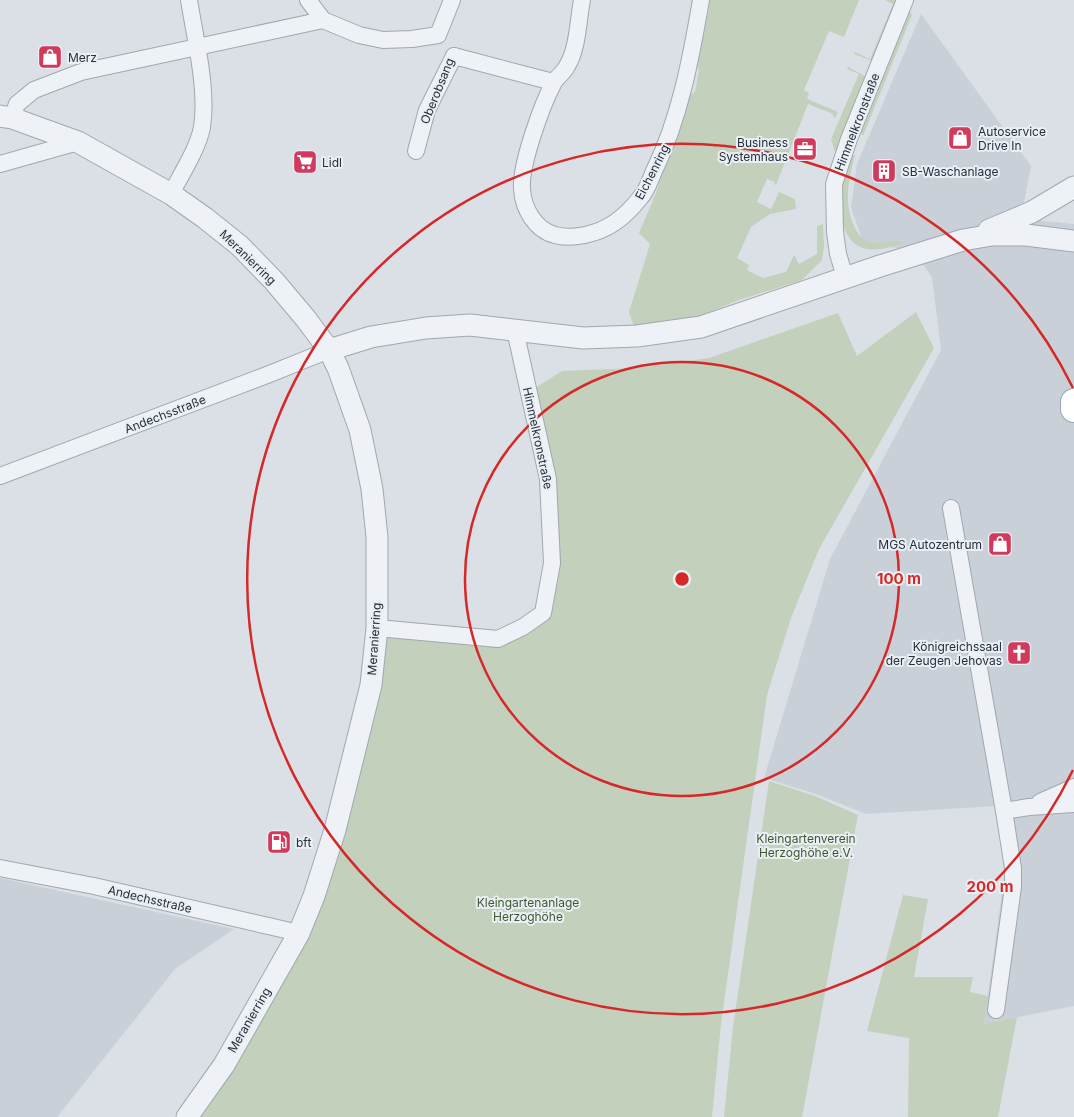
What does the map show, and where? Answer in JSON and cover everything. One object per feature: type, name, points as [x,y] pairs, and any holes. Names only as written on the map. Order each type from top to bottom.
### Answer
[{"type":"main road","points":[[1074,402],[1074,409]]},
{"type":"street","points":[[171,194],[191,156],[202,128],[204,101],[189,0]]},
{"type":"street","points":[[308,0],[323,20],[359,35],[383,40],[412,39],[438,35],[452,0]]},
{"type":"street","name":"Eichenring","points":[[582,0],[576,41],[568,66],[553,82],[534,133],[521,188],[525,206],[534,223],[553,235],[572,237],[598,232],[614,224],[627,214],[642,197],[664,150],[680,103],[701,0]]},
{"type":"street","name":"Himmelkronstraße","points":[[845,277],[835,232],[834,184],[849,139],[905,0]]},
{"type":"street","name":"Meranierring","points":[[186,1117],[224,1065],[299,933],[314,896],[335,830],[371,685],[378,628],[377,536],[372,489],[360,430],[338,368],[329,350],[274,281],[240,246],[171,194],[78,142],[6,117],[17,104],[34,90],[81,72],[323,20]]},
{"type":"street","name":"Oberobsang","points":[[416,151],[427,110],[454,56],[438,35]]},
{"type":"street","points":[[454,56],[553,82]]},
{"type":"street","points":[[0,164],[78,142]]},
{"type":"street","points":[[329,350],[371,337],[426,328],[470,325],[583,338],[637,336],[701,326],[845,277],[963,240],[1019,218],[1054,200],[1074,187]]},
{"type":"street","points":[[963,240],[992,235],[1026,235],[1074,241]]},
{"type":"street","name":"Himmelkronstraße","points":[[378,628],[498,639],[523,627],[543,613],[552,562],[548,479],[515,330]]},
{"type":"street","name":"Andechsstraße","points":[[0,476],[329,350]]},
{"type":"street","points":[[951,508],[1013,868],[1013,887],[996,1010]]},
{"type":"street","points":[[1029,807],[1074,787]]},
{"type":"street","points":[[1004,811],[1074,804]]},
{"type":"street","name":"Andechsstraße","points":[[0,868],[94,886],[299,933]]},
{"type":"shaded area","points":[[921,14],[1031,166],[1021,219],[1074,224],[1074,1006],[984,1024],[1005,870],[996,806],[866,814],[816,794],[764,778],[830,559],[941,350],[932,277],[913,251],[863,242],[851,207],[857,164]]},
{"type":"shaded area","points":[[0,878],[234,929],[175,969],[57,1117],[0,1117]]},
{"type":"green space","points":[[710,0],[859,0],[844,37],[829,31],[804,90],[809,93],[807,99],[838,112],[835,118],[833,114],[808,104],[776,185],[774,184],[775,182],[767,179],[757,202],[771,209],[779,192],[795,199],[796,209],[770,214],[751,227],[737,258],[749,265],[747,270],[763,278],[786,272],[794,255],[799,264],[817,254],[817,226],[823,224],[824,247],[822,260],[802,280],[739,300],[687,321],[637,336],[629,312],[650,244],[639,233],[656,193],[686,98],[695,92],[699,70],[695,63],[702,21],[708,15]]},
{"type":"green space","points":[[885,0],[898,0],[873,61],[854,54],[855,52],[870,59],[893,4]]},
{"type":"green space","points":[[909,10],[912,15],[863,136],[859,130]]},
{"type":"green space","points":[[848,67],[867,77],[835,152],[831,139],[859,74],[847,69]]},
{"type":"green space","points":[[855,155],[850,174],[848,203],[849,212],[856,230],[862,238],[870,242],[905,242],[881,249],[864,248],[852,241],[845,229],[841,213],[841,194],[848,156]]},
{"type":"green space","name":"Kleingartenanlage Herzoghöhe","points":[[916,312],[934,348],[819,549],[791,618],[767,695],[721,1024],[712,1117],[187,1117],[299,933],[377,628],[498,639],[543,613],[552,563],[529,392],[562,371],[635,368],[709,358],[838,313],[857,356]]},
{"type":"green space","name":"Kleingartenverein Herzoghöhe e.V.","points":[[769,781],[815,796],[858,815],[802,1117],[724,1117],[733,1027]]},
{"type":"green space","points":[[903,895],[928,899],[914,977],[973,977],[970,992],[988,996],[984,1024],[1017,1017],[998,1117],[908,1117],[909,1038],[867,1031]]},
{"type":"place","name":"Merz","points":[[50,57]]},
{"type":"place","name":"Autoservice Drive In","points":[[960,138]]},
{"type":"place","name":"Business Systemhaus","points":[[805,149]]},
{"type":"place","name":"Lidl","points":[[305,162]]},
{"type":"place","name":"SB-Waschanlage","points":[[884,171]]},
{"type":"place","name":"MGS Autozentrum","points":[[1000,544]]},
{"type":"place","name":"Königreichssaal der Zeugen Jehovas","points":[[1019,653]]},
{"type":"place","name":"bft","points":[[279,842]]}]
